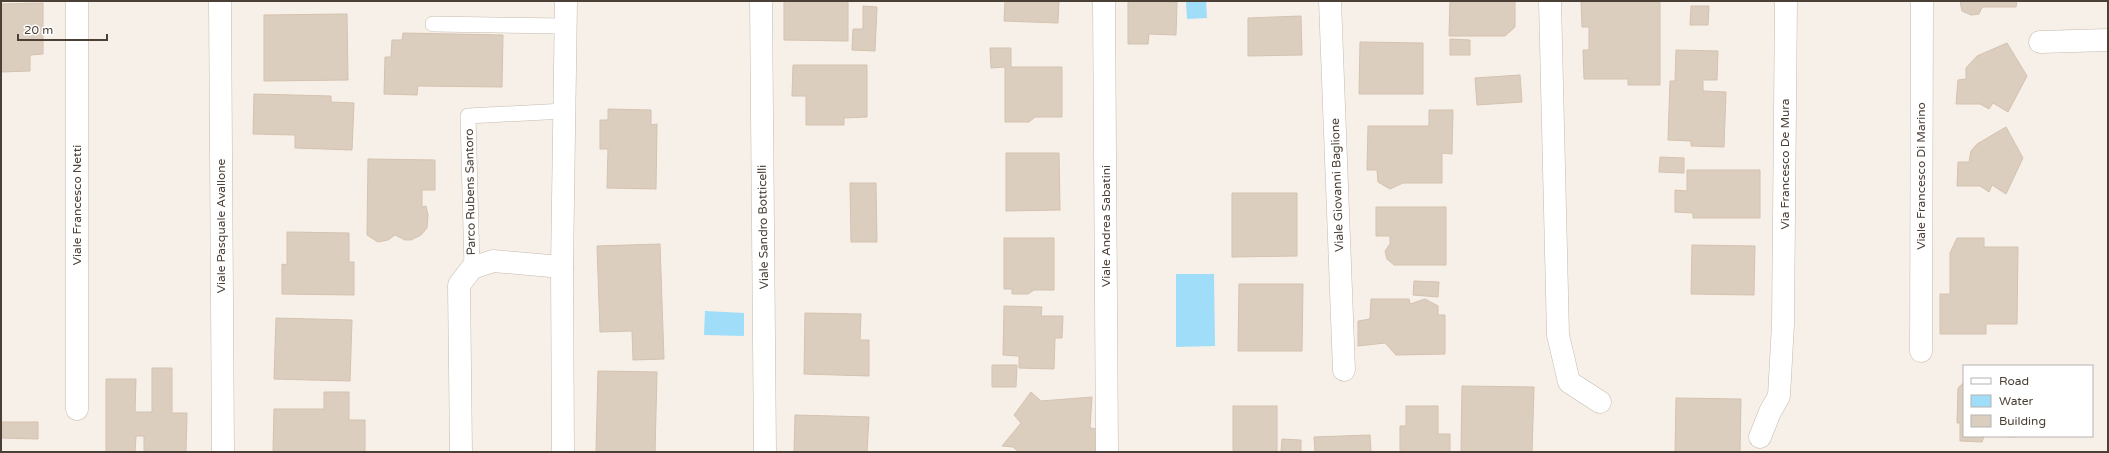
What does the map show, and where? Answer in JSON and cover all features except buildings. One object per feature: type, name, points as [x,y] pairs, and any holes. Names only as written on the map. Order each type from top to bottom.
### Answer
[{"type":"street","name":"Viale Francesco Netti","points":[[77,1],[77,409]]},
{"type":"street","name":"Viale Pasquale Avallone","points":[[220,1],[223,452]]},
{"type":"street","points":[[564,452],[562,267],[566,1]]},
{"type":"street","name":"Viale Sandro Botticelli","points":[[761,1],[765,452]]},
{"type":"street","name":"Viale Andrea Sabatini","points":[[1104,1],[1107,452]]},
{"type":"street","name":"Viale Giovanni Baglione","points":[[1330,1],[1344,370]]},
{"type":"street","points":[[1550,1],[1558,335],[1569,382],[1600,402]]},
{"type":"street","name":"Via Francesco De Mura","points":[[1760,437],[1770,412],[1779,396],[1783,328],[1786,1]]},
{"type":"street","name":"Viale Francesco Di Marino","points":[[1921,351],[1922,1]]},
{"type":"street","points":[[2040,42],[2108,40]]},
{"type":"street","name":"Parco Rubens Santoro","points":[[461,452],[459,285],[472,268],[493,262],[562,267]]},
{"type":"lane","points":[[433,24],[566,26]]},
{"type":"lane","name":"Parco Rubens Santoro","points":[[472,268],[468,116],[565,111]]},
{"type":"water","points":[[1186,1],[1206,1],[1207,18],[1187,19]]},
{"type":"water","points":[[1176,274],[1214,274],[1215,346],[1176,347]]},
{"type":"water","points":[[705,311],[744,313],[744,336],[704,335]]}]
